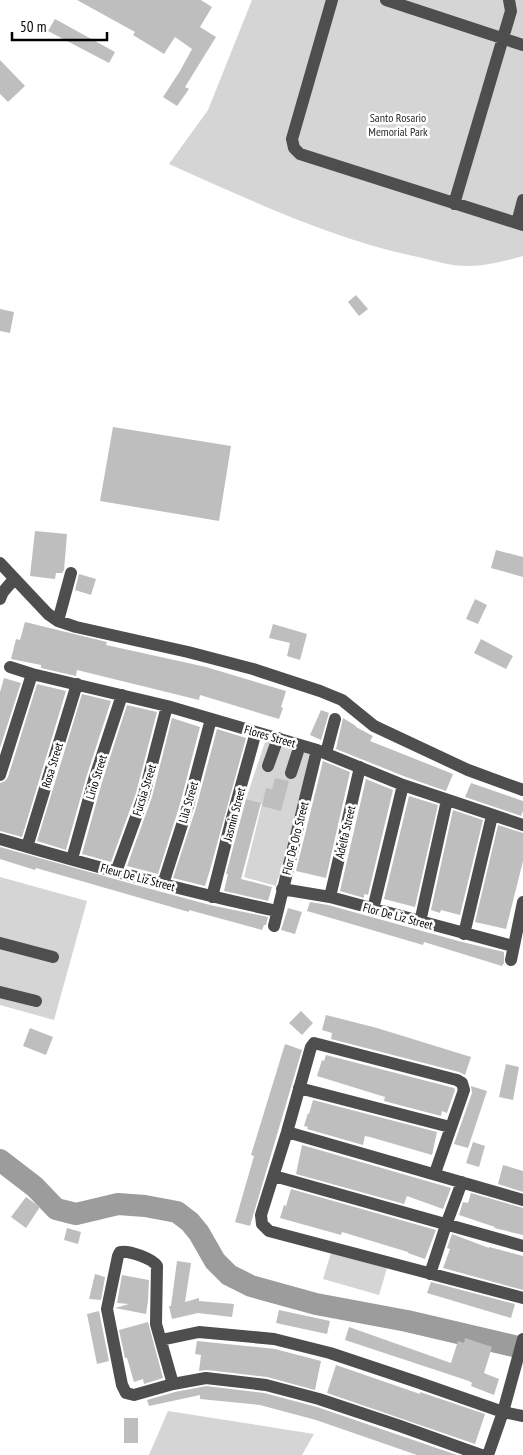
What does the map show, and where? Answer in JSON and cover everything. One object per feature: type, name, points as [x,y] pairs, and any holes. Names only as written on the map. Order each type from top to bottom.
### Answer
[{"type":"street","points":[[332,0],[292,139],[294,148],[300,154],[520,224],[523,200]]},
{"type":"street","points":[[386,0],[523,45]]},
{"type":"street","points":[[454,204],[502,39],[510,5],[520,0]]},
{"type":"street","points":[[0,563],[48,614],[58,621],[76,627],[188,652],[320,691],[342,700],[374,726],[468,770],[523,790]]},
{"type":"street","points":[[58,621],[71,573]]},
{"type":"street","points":[[0,599],[14,579]]},
{"type":"street","name":"Flores Street","points":[[10,667],[166,706],[321,751],[403,785],[523,825]]},
{"type":"street","points":[[0,775],[32,674]]},
{"type":"street","name":"Rosa Street","points":[[27,846],[77,684]]},
{"type":"street","name":"Lirio Street","points":[[72,860],[94,780],[122,695]]},
{"type":"street","name":"Fucsia Street","points":[[116,872],[144,795],[166,706]]},
{"type":"street","name":"Lila Street","points":[[162,884],[188,806],[211,719]]},
{"type":"street","name":"Flor De Oro Street","points":[[274,926],[282,889],[321,751],[335,720]]},
{"type":"street","name":"Jasmin Street","points":[[212,897],[256,732]]},
{"type":"street","points":[[268,766],[278,738]]},
{"type":"street","points":[[292,773],[300,745]]},
{"type":"street","name":"Adelfa Street","points":[[330,897],[360,768]]},
{"type":"street","points":[[373,909],[403,785]]},
{"type":"street","points":[[420,922],[447,800]]},
{"type":"street","points":[[464,934],[492,816]]},
{"type":"street","name":"Fleur De Liz Street","points":[[0,838],[116,872],[212,897],[277,911]]},
{"type":"street","name":"Flor De Liz Street","points":[[282,889],[330,897],[513,946]]},
{"type":"street","points":[[511,960],[523,902]]},
{"type":"street","points":[[0,943],[53,958]]},
{"type":"street","points":[[0,992],[36,1001]]},
{"type":"street","points":[[435,1173],[464,1090],[462,1083],[457,1080],[314,1043],[311,1047],[261,1215],[262,1224],[269,1231],[523,1298]]},
{"type":"street","points":[[299,1088],[450,1127]]},
{"type":"street","points":[[287,1132],[435,1173],[523,1200]]},
{"type":"street","points":[[274,1176],[523,1246]]},
{"type":"street","points":[[430,1274],[462,1182]]},
{"type":"street","points":[[173,1384],[156,1324],[157,1266],[154,1261],[126,1250],[120,1252],[107,1309],[122,1385],[126,1393],[134,1395],[173,1384],[206,1378],[266,1386],[328,1402],[481,1455]]},
{"type":"street","points":[[161,1340],[199,1332],[274,1339],[330,1353],[503,1412],[523,1416]]},
{"type":"street","points":[[488,1455],[519,1369],[519,1352],[523,1339]]},
{"type":"green space","name":"Santo Rosario Memorial Park","points":[[252,0],[523,0],[523,256],[488,264],[461,266],[386,249],[354,240],[291,217],[169,164],[208,110]]},
{"type":"green space","points":[[267,736],[311,753],[276,886],[244,877],[262,804],[246,799]]},
{"type":"green space","points":[[0,877],[87,901],[54,1020],[0,1005]]},
{"type":"green space","points":[[331,1253],[387,1268],[379,1295],[323,1279]]},
{"type":"green space","points":[[168,1411],[314,1434],[302,1455],[149,1455]]},
{"type":"building","points":[[77,0],[201,0],[212,7],[200,27],[216,37],[185,87],[189,89],[177,106],[163,97],[192,49],[175,37],[164,54],[133,35],[135,32]]},
{"type":"building","points":[[55,19],[115,52],[109,63],[48,31]]},
{"type":"building","points":[[0,60],[25,86],[8,102],[0,94]]},
{"type":"building","points":[[356,295],[368,309],[359,316],[348,302]]},
{"type":"building","points":[[0,309],[14,312],[10,333],[0,331]]},
{"type":"building","points":[[113,427],[231,446],[219,521],[100,501]]},
{"type":"building","points":[[35,531],[67,534],[64,570],[62,573],[56,573],[55,579],[30,576]]},
{"type":"building","points":[[496,550],[523,557],[523,577],[491,568]]},
{"type":"building","points":[[79,574],[96,579],[91,595],[75,590]]},
{"type":"building","points":[[475,599],[487,605],[478,624],[466,619]]},
{"type":"building","points":[[25,622],[107,642],[106,645],[206,667],[286,691],[281,707],[283,708],[279,719],[200,695],[199,700],[77,670],[76,676],[41,668],[41,665],[11,659],[16,639],[20,640]]},
{"type":"building","points":[[273,624],[307,634],[300,660],[287,656],[290,643],[269,638]]},
{"type":"building","points":[[481,639],[513,656],[506,669],[474,653]]},
{"type":"building","points":[[4,678],[21,683],[0,748],[0,692]]},
{"type":"building","points":[[37,684],[66,691],[22,837],[0,831],[0,783],[8,777]]},
{"type":"building","points":[[82,694],[111,701],[86,778],[66,850],[37,841]]},
{"type":"building","points":[[127,705],[157,712],[136,793],[111,862],[82,854],[102,782]]},
{"type":"building","points":[[321,710],[329,713],[321,740],[310,735]]},
{"type":"building","points":[[172,718],[200,727],[180,804],[158,874],[127,866],[152,797]]},
{"type":"building","points":[[343,718],[373,736],[370,741],[453,774],[446,791],[336,749]]},
{"type":"building","points":[[217,729],[246,738],[205,886],[173,878],[196,808]]},
{"type":"building","points":[[323,761],[350,772],[326,878],[296,871]]},
{"type":"building","points":[[275,778],[289,781],[281,811],[262,806],[266,788],[272,789]]},
{"type":"building","points":[[366,779],[393,790],[368,895],[364,894],[364,898],[340,891]]},
{"type":"building","points":[[471,783],[523,801],[521,816],[465,797]]},
{"type":"building","points":[[409,796],[438,805],[415,907],[384,899]]},
{"type":"building","points":[[246,799],[261,803],[241,879],[272,887],[268,901],[224,891],[228,874],[226,874]]},
{"type":"building","points":[[453,810],[483,820],[460,915],[441,910],[440,913],[431,910]]},
{"type":"building","points":[[498,825],[523,833],[523,861],[506,929],[475,922]]},
{"type":"building","points":[[0,847],[210,905],[268,917],[266,925],[264,925],[262,930],[189,910],[189,912],[36,868],[35,870],[0,859]]},
{"type":"building","points":[[310,902],[328,905],[504,952],[504,963],[502,966],[424,942],[423,945],[307,911]]},
{"type":"building","points":[[288,908],[302,912],[295,934],[281,930]]},
{"type":"building","points":[[301,1011],[313,1023],[302,1035],[289,1023]]},
{"type":"building","points":[[326,1015],[377,1028],[471,1057],[465,1075],[331,1039],[332,1033],[322,1030]]},
{"type":"building","points":[[30,1028],[53,1037],[46,1055],[23,1046]]},
{"type":"building","points":[[285,1044],[302,1050],[250,1226],[235,1222],[254,1156],[251,1155]]},
{"type":"building","points":[[326,1055],[454,1088],[455,1090],[447,1113],[442,1111],[441,1116],[384,1101],[385,1097],[317,1076],[322,1060],[324,1061]]},
{"type":"building","points":[[506,1064],[519,1067],[513,1100],[499,1097]]},
{"type":"building","points":[[471,1086],[487,1091],[468,1148],[454,1144],[472,1093]]},
{"type":"building","points":[[313,1100],[437,1132],[432,1155],[370,1137],[365,1136],[363,1145],[307,1129],[308,1127],[304,1126]]},
{"type":"building","points":[[473,1142],[485,1146],[479,1167],[466,1163]]},
{"type":"building","points":[[302,1145],[451,1188],[443,1209],[407,1196],[404,1204],[296,1174]]},
{"type":"building","points":[[503,1165],[523,1171],[523,1192],[498,1184]]},
{"type":"building","points":[[291,1189],[436,1230],[425,1259],[342,1232],[341,1235],[280,1218]]},
{"type":"building","points":[[471,1193],[523,1208],[523,1235],[494,1228],[459,1215],[463,1202],[468,1203]]},
{"type":"building","points":[[26,1197],[40,1207],[26,1228],[11,1217]]},
{"type":"building","points":[[67,1228],[81,1232],[78,1244],[64,1240]]},
{"type":"building","points":[[452,1234],[489,1248],[523,1256],[523,1290],[443,1268],[450,1249],[447,1248]]},
{"type":"building","points":[[177,1261],[191,1263],[185,1302],[199,1298],[199,1301],[234,1304],[232,1317],[198,1313],[172,1319],[169,1306],[171,1306]]},
{"type":"building","points":[[95,1274],[105,1277],[101,1300],[89,1299]]},
{"type":"building","points":[[122,1275],[149,1280],[146,1314],[115,1308],[129,1304],[117,1303]]},
{"type":"building","points":[[431,1282],[515,1304],[511,1318],[427,1293]]},
{"type":"building","points":[[279,1310],[330,1321],[327,1334],[276,1323]]},
{"type":"building","points":[[99,1311],[109,1361],[97,1364],[87,1314]]},
{"type":"building","points":[[148,1322],[163,1378],[144,1384],[143,1379],[134,1382],[127,1358],[125,1358],[119,1330]]},
{"type":"building","points":[[349,1327],[451,1363],[458,1341],[464,1343],[465,1338],[492,1347],[484,1373],[499,1379],[494,1395],[471,1386],[472,1383],[469,1381],[345,1340]]},
{"type":"building","points":[[197,1341],[275,1349],[321,1361],[315,1390],[267,1377],[207,1370],[199,1371],[201,1355],[195,1354]]},
{"type":"building","points":[[336,1365],[485,1414],[475,1444],[327,1393]]},
{"type":"building","points":[[206,1386],[264,1393],[317,1407],[457,1455],[417,1455],[316,1420],[260,1405],[200,1399],[200,1395],[149,1406],[147,1400]]},
{"type":"building","points":[[124,1418],[138,1418],[138,1443],[124,1443]]},
{"type":"waterway","points":[[0,1160],[35,1187],[56,1209],[76,1214],[118,1204],[145,1206],[177,1212],[190,1222],[199,1233],[215,1261],[229,1275],[251,1286],[316,1304],[407,1321],[518,1347]]}]
